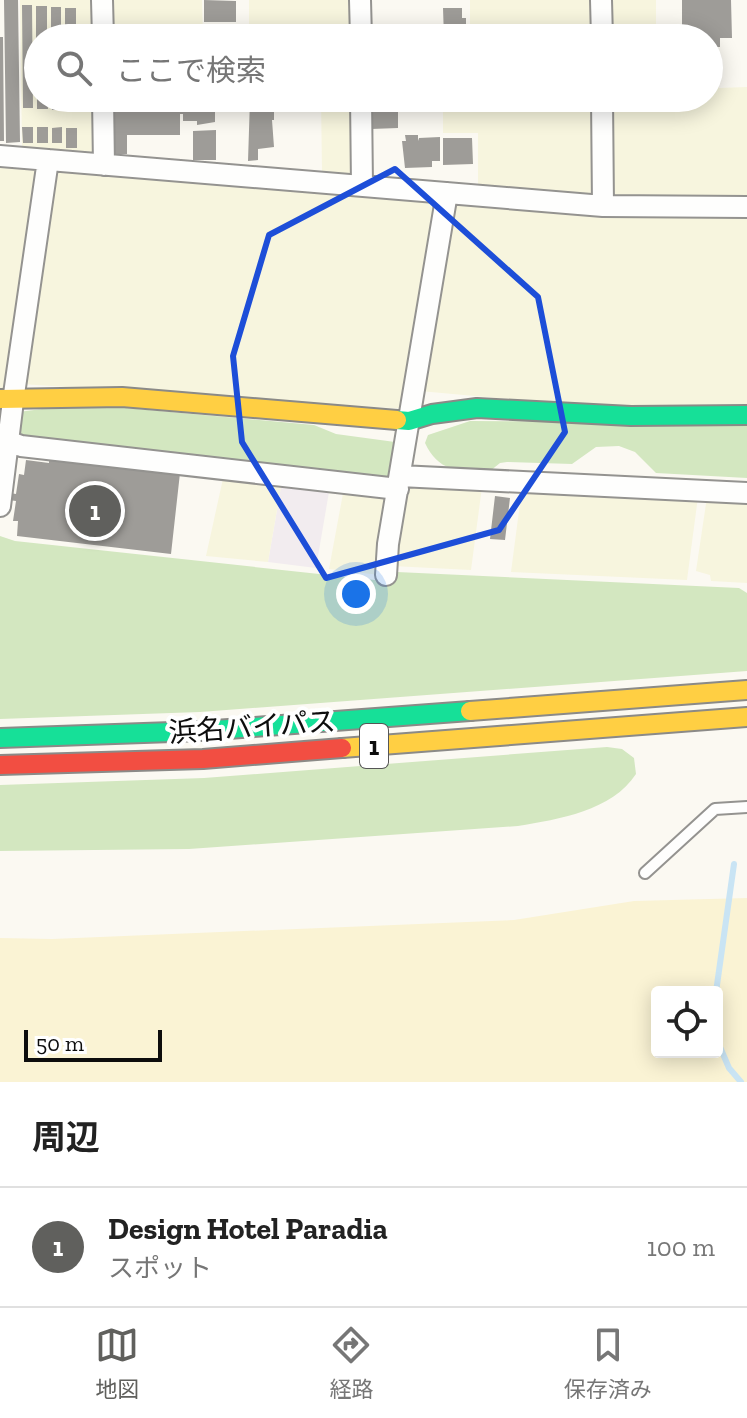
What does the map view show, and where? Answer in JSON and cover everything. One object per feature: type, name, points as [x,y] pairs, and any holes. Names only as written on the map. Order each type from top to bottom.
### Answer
[{"type":"main road","points":[[6,400],[82,397],[152,399],[409,421],[446,411],[492,406],[594,414],[747,415]]},
{"type":"main road","name":"浜名バイパス","points":[[0,738],[201,731],[747,690]]},
{"type":"main road","name":"浜名バイパス","points":[[0,765],[203,759],[747,717]]},
{"type":"street","points":[[102,0],[103,24]]},
{"type":"street","points":[[360,0],[361,24]]},
{"type":"street","points":[[601,0],[602,24]]},
{"type":"street","points":[[103,112],[104,165]]},
{"type":"street","points":[[361,112],[362,186]]},
{"type":"street","points":[[602,112],[603,206]]},
{"type":"street","points":[[0,156],[603,206],[747,207]]},
{"type":"street","points":[[0,506],[6,400],[48,160]]},
{"type":"street","points":[[386,575],[388,544],[447,193]]},
{"type":"street","points":[[4,439],[21,446],[399,482],[747,493]]},
{"type":"lane","points":[[645,873],[715,809],[747,807]]},
{"type":"highlighted area","points":[[395,169],[538,297],[565,432],[499,530],[326,578],[242,442],[233,356],[269,235]]},
{"type":"shaded area","points":[[20,0],[97,0],[97,24],[24,24],[24,112],[98,112],[98,154],[22,147]]},
{"type":"shaded area","points":[[108,0],[202,0],[203,24],[108,24]]},
{"type":"shaded area","points":[[249,0],[355,0],[355,24],[249,24]]},
{"type":"shaded area","points":[[470,0],[590,0],[591,24],[470,24]]},
{"type":"shaded area","points":[[607,0],[656,0],[656,24],[607,24]]},
{"type":"shaded area","points":[[747,87],[747,196],[609,195],[608,112],[723,112],[723,88]]},
{"type":"shaded area","points":[[321,112],[356,112],[356,175],[322,172]]},
{"type":"shaded area","points":[[443,112],[591,112],[592,194],[478,185],[478,133],[443,133]]},
{"type":"shaded area","points":[[0,165],[37,168],[9,388],[0,392]]},
{"type":"shaded area","points":[[57,169],[440,201],[406,409],[21,384]]},
{"type":"shaded area","points":[[451,202],[747,215],[747,408],[595,407],[420,391]]},
{"type":"shaded area","points":[[224,474],[282,481],[268,562],[206,556]]},
{"type":"shaded area","points":[[282,481],[330,486],[316,568],[268,562]]},
{"type":"shaded area","points":[[404,486],[482,487],[471,570],[392,566]]},
{"type":"shaded area","points":[[344,488],[389,493],[380,575],[329,569]]},
{"type":"shaded area","points":[[522,488],[698,497],[687,580],[511,572]]},
{"type":"shaded area","points":[[707,497],[747,499],[747,583],[711,581],[710,575],[696,571]]},
{"type":"green space","points":[[82,404],[314,425],[336,434],[395,442],[397,469],[387,480],[23,439],[16,432],[18,412]]},
{"type":"green space","points":[[470,421],[747,422],[747,478],[656,473],[635,452],[619,446],[596,447],[572,464],[507,462],[500,463],[485,475],[450,468],[430,452],[425,443],[428,435]]},
{"type":"green space","points":[[0,536],[15,541],[375,580],[397,572],[739,588],[747,593],[747,671],[200,712],[0,719]]},
{"type":"green space","points":[[607,747],[622,749],[634,758],[636,774],[626,787],[599,805],[583,811],[518,826],[189,849],[0,851],[0,785],[204,778]]},
{"type":"sand","points":[[747,898],[747,1082],[0,1082],[0,938],[52,939],[514,920],[634,901]]},
{"type":"building","points":[[4,0],[18,0],[20,142],[6,143]]},
{"type":"building","points":[[204,0],[236,1],[236,22],[204,22]]},
{"type":"building","points":[[682,0],[731,0],[732,38],[723,38],[723,24],[682,24]]},
{"type":"building","points":[[22,5],[32,5],[32,24],[24,24],[23,108]]},
{"type":"building","points":[[36,6],[47,6],[47,24],[36,24]]},
{"type":"building","points":[[51,7],[61,7],[61,24],[51,24]]},
{"type":"building","points":[[65,8],[76,8],[76,24],[65,24]]},
{"type":"building","points":[[443,8],[462,8],[462,18],[466,18],[466,24],[444,24]]},
{"type":"building","points":[[0,37],[3,37],[4,141],[0,141]]},
{"type":"building","points":[[112,112],[215,112],[215,122],[197,125],[197,121],[183,121],[183,114],[180,114],[180,135],[127,135],[127,154],[111,154]]},
{"type":"building","points":[[250,112],[274,112],[274,147],[258,149],[258,160],[248,161]]},
{"type":"building","points":[[371,112],[398,112],[398,128],[371,129]]},
{"type":"building","points":[[22,127],[33,127],[33,143],[23,143]]},
{"type":"building","points":[[37,127],[48,127],[48,143],[37,143]]},
{"type":"building","points":[[62,127],[62,143],[52,143],[52,128]]},
{"type":"building","points":[[66,128],[77,128],[77,148],[66,148]]},
{"type":"building","points":[[216,130],[216,160],[193,160],[193,131]]},
{"type":"building","points":[[405,135],[418,135],[418,141],[419,138],[440,137],[440,161],[432,161],[432,167],[405,168],[402,141],[406,141]]},
{"type":"building","points":[[443,138],[472,138],[473,164],[443,165]]},
{"type":"building","points":[[49,458],[180,473],[171,554],[17,536],[18,521],[13,521],[16,501],[9,500],[10,493],[16,494],[19,474],[24,475],[26,460],[49,463]]},
{"type":"building","points":[[495,496],[510,498],[505,540],[490,539]]},
{"type":"waterway","points":[[717,986],[734,864]]},
{"type":"waterway","points":[[723,1054],[729,1068],[741,1082]]},
{"type":"traffic: fast","points":[[397,420],[409,421],[432,414],[477,408],[631,416],[747,415]]},
{"type":"traffic: fast","points":[[0,738],[201,731],[470,711]]},
{"type":"traffic: slow","points":[[0,399],[122,397],[397,420]]},
{"type":"traffic: slow","points":[[470,711],[747,690]]},
{"type":"traffic: slow","points":[[342,748],[747,717]]},
{"type":"traffic: jam","points":[[0,765],[203,759],[342,748]]},
{"type":"place","name":"Design Hotel Paradia","points":[[95,511]]}]
